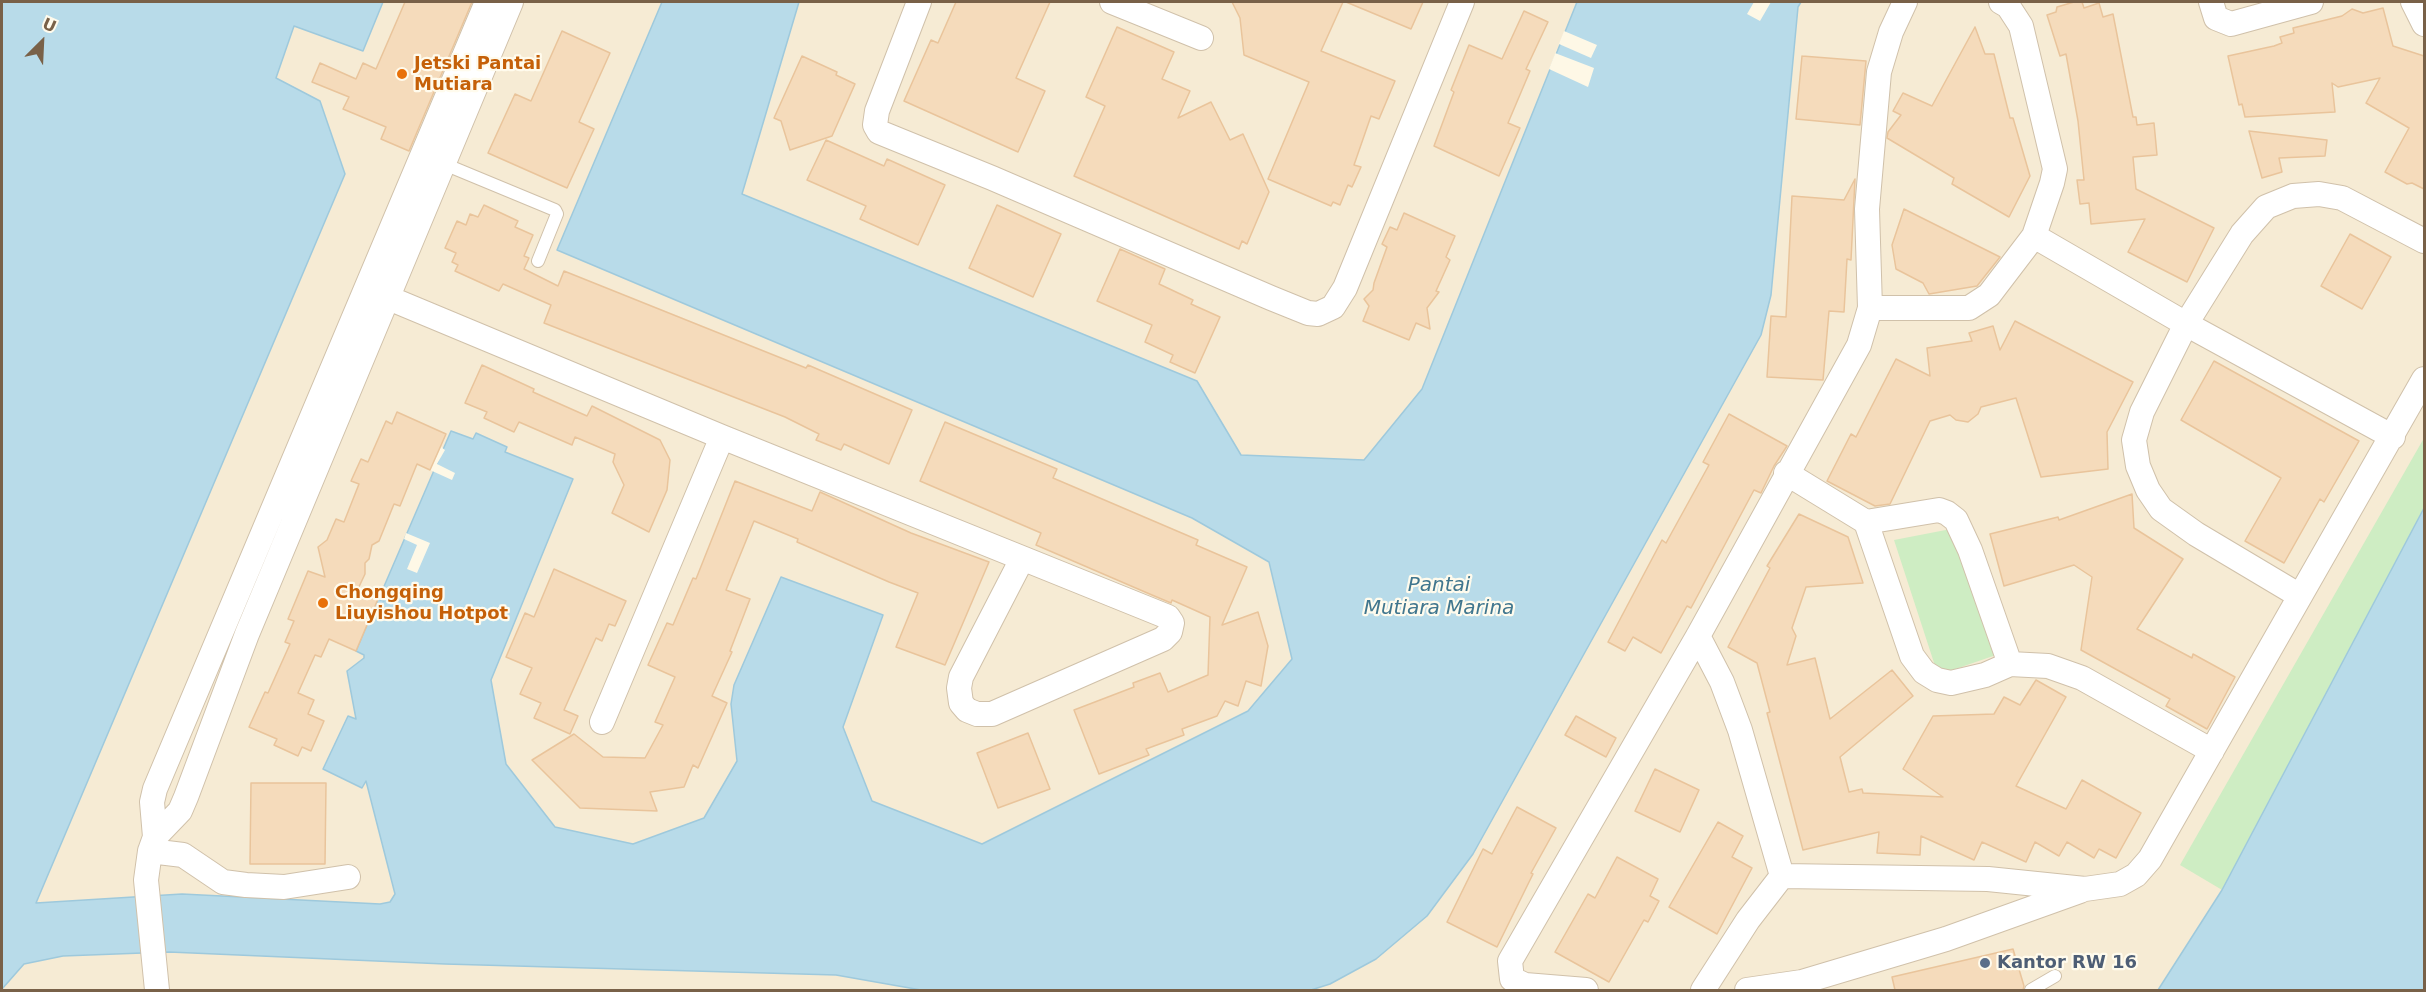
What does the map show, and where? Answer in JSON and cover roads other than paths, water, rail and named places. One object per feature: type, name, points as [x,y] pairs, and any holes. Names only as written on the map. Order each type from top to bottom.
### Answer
[{"type":"street","points":[[153,844],[180,811],[186,797],[487,2]]},
{"type":"street","points":[[157,990],[146,880],[153,844],[152,802],[155,789],[378,293],[444,164],[511,2]]},
{"type":"street","points":[[919,2],[878,111],[875,125],[879,132],[1308,314],[1318,314],[1333,307],[1345,288],[1462,2]]},
{"type":"street","points":[[1112,2],[1201,38]]},
{"type":"street","points":[[1586,990],[1525,985],[1512,979],[1510,961],[1698,636],[1786,473],[1859,345],[1870,308],[1867,210],[1879,72],[1891,32],[1905,2]]},
{"type":"street","points":[[1870,308],[1969,308],[1989,295],[2034,236],[2055,169],[2021,26],[2008,6],[2001,2]]},
{"type":"street","points":[[2211,2],[2216,18],[2231,24],[2311,2]]},
{"type":"street","points":[[2413,2],[2424,24]]},
{"type":"street","points":[[2300,596],[2196,534],[2162,509],[2148,490],[2138,466],[2134,440],[2142,412],[2186,324],[2242,234],[2266,207],[2293,196],[2319,194],[2342,198],[2424,241]]},
{"type":"street","points":[[2034,236],[2186,324],[2393,437]]},
{"type":"street","points":[[378,293],[722,437],[1168,617],[1172,623],[1170,632],[1163,639],[992,714],[977,714],[967,710],[961,703],[959,688],[961,677],[1022,559]]},
{"type":"street","points":[[1747,990],[1802,986],[1946,939],[2085,889],[2120,884],[2136,875],[2150,860],[2424,380]]},
{"type":"street","points":[[602,722],[722,437]]},
{"type":"street","points":[[1786,473],[1866,522],[1912,656],[1924,672],[1937,680],[1951,683],[1985,675],[2010,664],[2048,666],[2082,678],[2212,751]]},
{"type":"street","points":[[1866,522],[1939,510],[1956,520],[1970,550],[2010,664]]},
{"type":"street","points":[[1698,636],[1722,682],[1740,730],[1782,876]]},
{"type":"street","points":[[153,844],[183,855],[223,882],[285,887],[348,878]]},
{"type":"street","points":[[1782,876],[1988,879],[2085,889]]},
{"type":"street","points":[[1703,990],[1748,920],[1782,876]]},
{"type":"lane","points":[[444,164],[555,210],[557,214],[538,261]]},
{"type":"lane","points":[[2031,990],[2055,976]]},
{"type":"water","name":"Pantai Mutiara Marina","points":[[2,2],[383,2],[363,51],[294,26],[276,78],[320,101],[345,174],[36,903],[182,894],[380,904],[390,902],[395,894],[366,781],[362,788],[323,769],[348,716],[356,719],[347,671],[364,658],[364,655],[356,651],[378,599],[384,601],[382,591],[451,431],[473,439],[476,433],[507,447],[505,452],[573,479],[491,680],[506,764],[555,827],[633,844],[704,818],[737,761],[731,704],[734,685],[781,577],[883,615],[843,727],[872,801],[982,844],[1248,711],[1292,659],[1269,562],[1192,518],[557,250],[662,2],[799,2],[742,194],[1197,381],[1241,455],[1364,460],[1422,389],[1577,2],[1801,2],[1798,7],[1771,295],[1761,335],[1473,854],[1427,916],[1376,959],[1330,984],[1311,990],[921,990],[836,975],[445,964],[169,952],[63,956],[24,964],[2,989]]},
{"type":"water","points":[[2424,508],[2424,990],[2158,990],[2222,890]]},
{"type":"place","name":"Jetski Pantai Mutiara","points":[[402,74]]},
{"type":"place","name":"Chongqing Liuyishou Hotpot","points":[[323,603]]},
{"type":"place","name":"Kantor RW 16","points":[[1985,963]]}]
